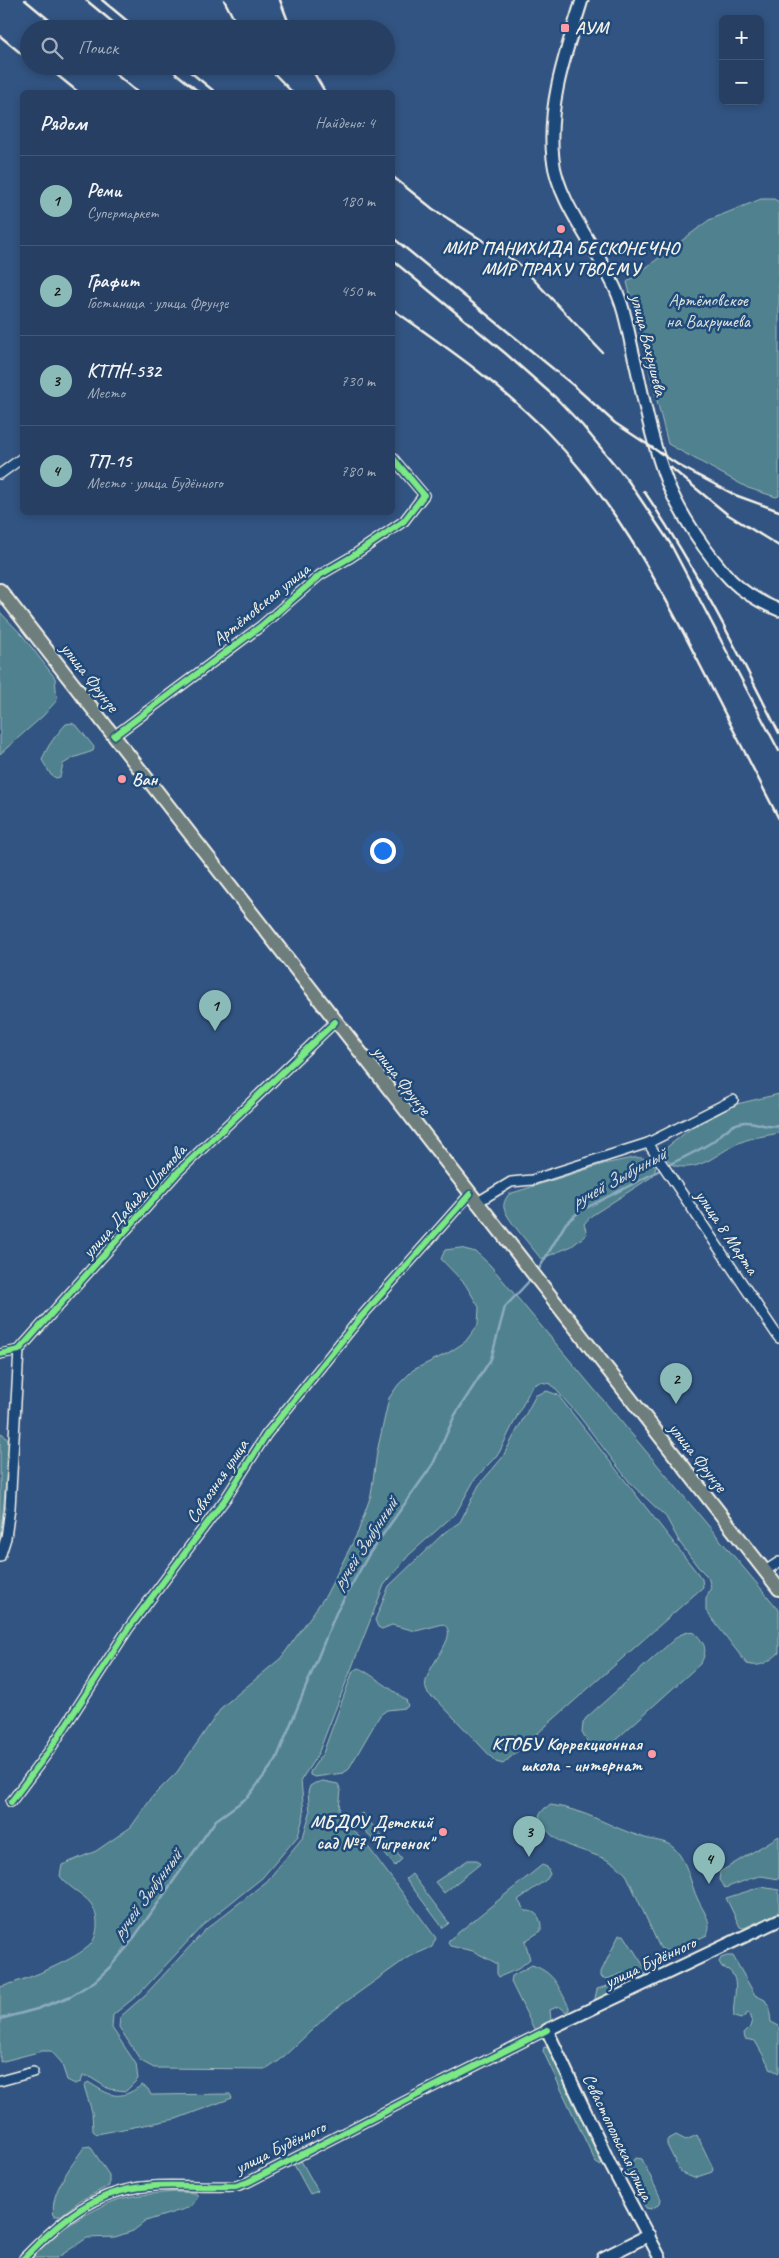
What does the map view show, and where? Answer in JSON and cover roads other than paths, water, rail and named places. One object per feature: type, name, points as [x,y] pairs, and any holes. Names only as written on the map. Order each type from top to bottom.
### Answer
[{"type":"main road","name":"улица Вахрушева","points":[[582,0],[562,64],[555,99],[551,139],[553,162],[564,195],[618,295],[658,452],[668,482],[693,529],[712,557],[732,581],[763,603],[779,610]]},
{"type":"main road","name":"улица Фрунзе","points":[[0,590],[779,1589]]},
{"type":"main road","name":"улица Будённого","points":[[548,2030],[779,1920]]},
{"type":"main road","name":"Севастопольская улица","points":[[548,2030],[610,2164],[660,2258]]},
{"type":"main road","points":[[603,2258],[649,2236]]},
{"type":"street","points":[[0,474],[20,459]]},
{"type":"street","name":"Артёмовская улица","points":[[114,736],[261,626],[320,575],[351,557],[404,521],[424,495],[395,461]]},
{"type":"street","name":"улица Давида Шлемова","points":[[19,1350],[178,1172],[335,1022]]},
{"type":"street","points":[[473,1198],[511,1182],[532,1180],[648,1143],[733,1100]]},
{"type":"street","name":"улица 8 Марта","points":[[648,1143],[779,1338]]},
{"type":"street","name":"Совхозная улица","points":[[11,1802],[49,1751],[128,1629],[226,1498],[266,1435],[361,1317],[473,1198]]},
{"type":"street","points":[[0,1354],[19,1350],[10,1508],[6,1538],[0,1557]]},
{"type":"street","points":[[765,1571],[779,1562]]},
{"type":"street","name":"улица Будённого","points":[[24,2258],[51,2230],[80,2210],[107,2196],[122,2191],[150,2188],[236,2186],[248,2182],[416,2095],[548,2030]]},
{"type":"street","points":[[0,2081],[33,2072]]},
{"type":"waterway","name":"ручей Зыбунный","points":[[666,1166],[712,1142],[735,1124],[749,1122],[774,1127],[779,1126]]},
{"type":"waterway","name":"ручей Зыбунный","points":[[537,1272],[566,1223],[580,1211],[662,1169]]},
{"type":"waterway","name":"ручей Зыбунный","points":[[0,2019],[37,2009],[71,1996],[95,1981],[110,1967],[128,1946],[216,1820],[248,1797],[276,1760],[336,1613],[369,1554],[433,1464],[455,1415],[491,1359],[505,1307],[532,1278]]},
{"type":"railway","points":[[25,0],[49,20]]},
{"type":"railway","points":[[86,0],[110,20]]},
{"type":"railway","points":[[102,0],[126,20]]},
{"type":"railway","points":[[224,0],[234,20]]},
{"type":"railway","points":[[280,0],[288,20]]},
{"type":"railway","points":[[0,36],[20,53]]},
{"type":"railway","points":[[57,75],[76,90]]},
{"type":"railway","points":[[117,75],[135,90]]},
{"type":"railway","points":[[178,75],[197,90]]},
{"type":"railway","points":[[194,75],[213,90]]},
{"type":"railway","points":[[276,75],[290,90]]},
{"type":"railway","points":[[315,75],[324,90]]},
{"type":"railway","points":[[395,178],[433,209],[518,263],[602,352]]},
{"type":"railway","points":[[395,239],[573,385],[615,423],[680,466],[735,495],[779,511]]},
{"type":"railway","points":[[395,262],[505,353],[556,398],[582,425],[629,482],[670,543],[779,751]]},
{"type":"railway","points":[[395,311],[510,397],[546,431],[592,484],[631,540],[666,599],[779,819]]},
{"type":"railway","points":[[670,467],[727,514],[779,546]]},
{"type":"railway","points":[[644,491],[681,550],[732,640],[779,733]]},
{"type":"place","name":"АУМ","points":[[565,28]]},
{"type":"place","name":"МИР ПАНИХИДА БЕСКОНЕЧНО МИР ПРАХУ ТВОЕМУ","points":[[561,229]]},
{"type":"place","name":"Ван","points":[[122,779]]},
{"type":"place","name":"Реми","points":[[215,1031]]},
{"type":"place","name":"Графит","points":[[676,1404]]},
{"type":"place","name":"КГОБУ Коррекционная школа - интернат","points":[[652,1754]]},
{"type":"place","name":"МБДОУ Детский сад №7 \"Тигренок\"","points":[[443,1832]]},
{"type":"place","name":"КТПН-532","points":[[529,1857]]},
{"type":"place","name":"ТП-15","points":[[709,1884]]},
{"type":"park label","name":"Артёмовское на Вахрушева","points":[[708,310]]}]
